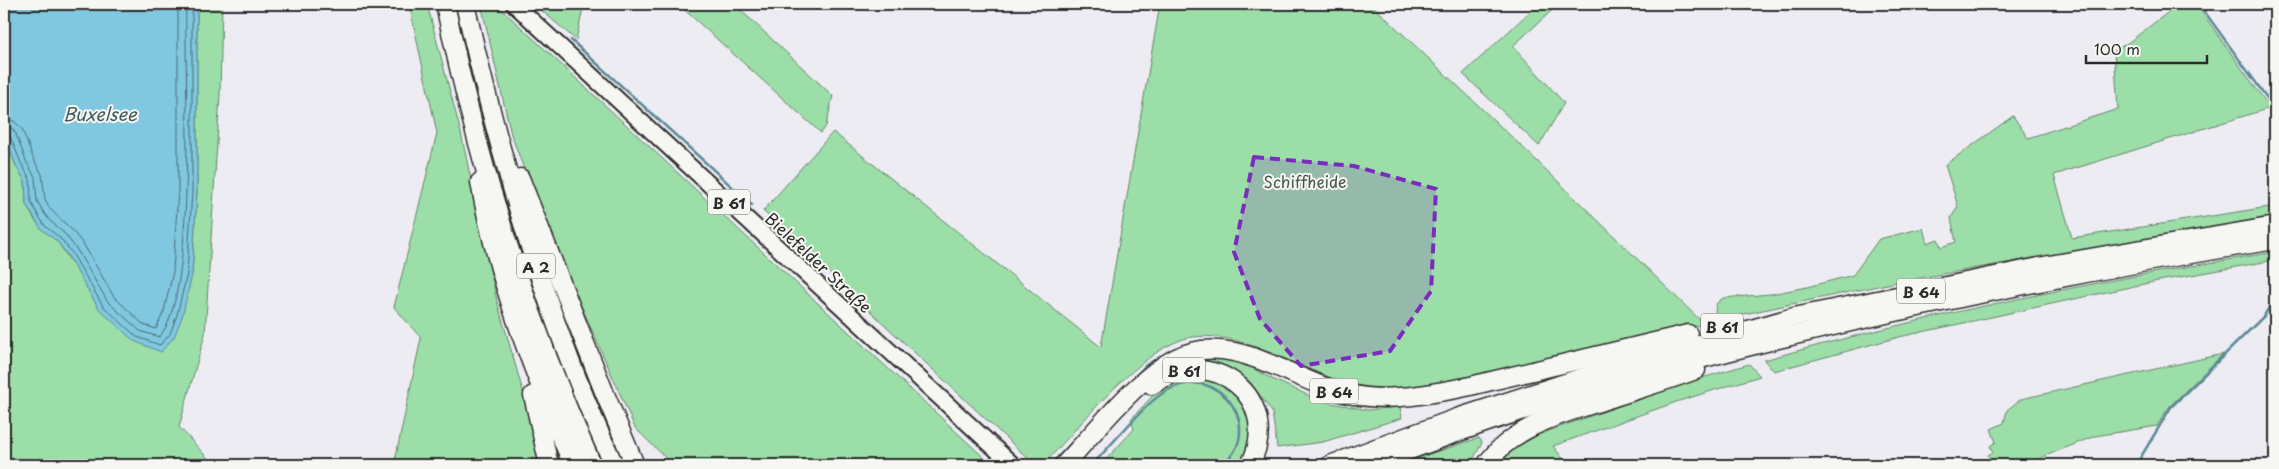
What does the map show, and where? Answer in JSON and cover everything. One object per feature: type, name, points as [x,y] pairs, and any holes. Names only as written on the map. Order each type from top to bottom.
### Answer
[{"type":"highway","name":"A 2","points":[[445,4],[468,102],[513,259],[546,351],[592,465]]},
{"type":"highway","name":"A 2","points":[[465,4],[504,164],[532,255],[564,345],[614,465]]},
{"type":"highway","points":[[478,61],[536,222],[605,394],[636,465]]},
{"type":"highway","points":[[468,102],[480,184],[493,244],[510,303],[552,416],[573,465]]},
{"type":"highway","name":"B 64","points":[[1794,317],[2049,265],[2275,226]]},
{"type":"highway","name":"B 64","points":[[1064,465],[1144,380],[1160,367],[1177,357],[1196,352],[1219,350],[1243,354],[1330,390],[1353,396],[1379,398],[1424,395],[1466,387],[1666,359],[1808,332],[1918,307],[2150,260],[2275,240]]},
{"type":"highway","points":[[510,303],[515,336],[540,417],[549,465]]},
{"type":"highway","name":"B 61","points":[[1666,359],[1728,325],[1794,317]]},
{"type":"highway","points":[[1486,465],[1506,444],[1545,421],[1666,359]]},
{"type":"highway","name":"B 64","points":[[1330,465],[1472,412],[1666,359]]},
{"type":"highway","name":"B 64","points":[[1372,465],[1666,359]]},
{"type":"highway","name":"B 61","points":[[1076,465],[1152,386],[1174,373],[1196,369],[1212,371],[1229,378],[1253,402],[1258,418],[1260,435],[1250,465]]},
{"type":"highway","points":[[605,394],[629,439],[648,465]]},
{"type":"main road","name":"Bielefelder Straße","points":[[514,4],[1013,465]]},
{"type":"highlighted area","points":[[1254,157],[1354,166],[1436,189],[1431,291],[1390,351],[1301,366],[1260,319],[1234,252]]},
{"type":"green space","points":[[197,4],[222,4],[220,95],[205,334],[179,427],[214,465],[4,465],[4,132],[16,166],[25,181],[26,204],[34,219],[42,229],[57,241],[83,280],[192,275],[197,192]]},
{"type":"green space","points":[[409,4],[427,4],[461,133],[497,301],[532,423],[541,465],[394,465],[421,338],[394,307],[437,133]]},
{"type":"green space","points":[[481,4],[496,4],[992,465],[673,465],[635,428],[576,294],[560,266],[511,134]]},
{"type":"green space","points":[[534,4],[584,4],[576,40]]},
{"type":"green space","points":[[678,4],[734,4],[833,96],[826,126],[821,133]]},
{"type":"green space","name":"Schiffheide","points":[[1160,4],[1371,4],[1536,160],[1704,324],[1464,379],[1404,388],[1372,387],[1344,382],[1242,342],[1217,337],[1193,337],[1174,343],[1154,354],[1133,371],[1093,410],[1043,465],[1035,465],[763,211],[833,132],[1101,347]]},
{"type":"green space","points":[[1538,4],[1559,4],[1513,46],[1564,103],[1539,146],[1463,74]]},
{"type":"green space","points":[[2179,4],[2196,4],[2270,108],[2054,175],[2072,238],[2275,206],[2275,216],[1897,282],[1720,319],[1715,312],[1716,304],[1723,298],[1771,294],[1853,275],[1879,239],[1923,228],[1927,243],[1938,239],[1941,247],[1956,242],[1951,218],[1958,206],[1945,165],[2013,116],[2028,138],[2118,109],[2114,51]]},
{"type":"green space","points":[[2275,252],[2275,260],[2153,282],[1899,337],[1774,371],[1764,360],[1891,327],[2018,299],[2146,274]]},
{"type":"green space","points":[[2223,354],[2169,407],[2157,426],[2095,436],[2023,465],[1993,465],[1988,455],[1993,452],[1990,446],[1996,442],[1991,429],[2004,423],[2007,410],[2021,399]]},
{"type":"green space","points":[[1213,357],[1242,362],[1272,379],[1321,401],[1368,410],[1400,407],[1402,418],[1323,442],[1277,448],[1272,412],[1250,382],[1232,372],[1188,363],[1188,358]]},
{"type":"green space","points":[[1749,364],[1760,376],[1679,401],[1553,446],[1568,465],[1495,465],[1514,447],[1537,435],[1675,386]]},
{"type":"green space","points":[[1202,377],[1224,385],[1242,400],[1248,415],[1252,435],[1243,465],[1101,465],[1134,429],[1131,419],[1157,391],[1177,379]]},
{"type":"green space","points":[[1479,438],[1482,443],[1470,465],[1403,465],[1402,463]]},
{"type":"water","name":"Buxelsee","points":[[4,4],[197,4],[197,192],[192,275],[182,317],[174,337],[161,352],[134,341],[99,309],[68,256],[57,241],[41,229],[26,204],[25,181],[16,166],[4,132]]},
{"type":"waterway","points":[[2199,4],[2275,109]]},
{"type":"waterway","points":[[571,40],[752,205]]},
{"type":"waterway","points":[[2136,465],[2171,407],[2264,316],[2275,297]]},
{"type":"waterway","points":[[1127,385],[1146,365],[1175,348]]},
{"type":"waterway","points":[[1092,465],[1129,424],[1159,396],[1168,390],[1188,384],[1206,385],[1221,393],[1232,405],[1239,420],[1240,436],[1234,451],[1221,465]]},
{"type":"waterway","points":[[1050,465],[1084,430]]}]
